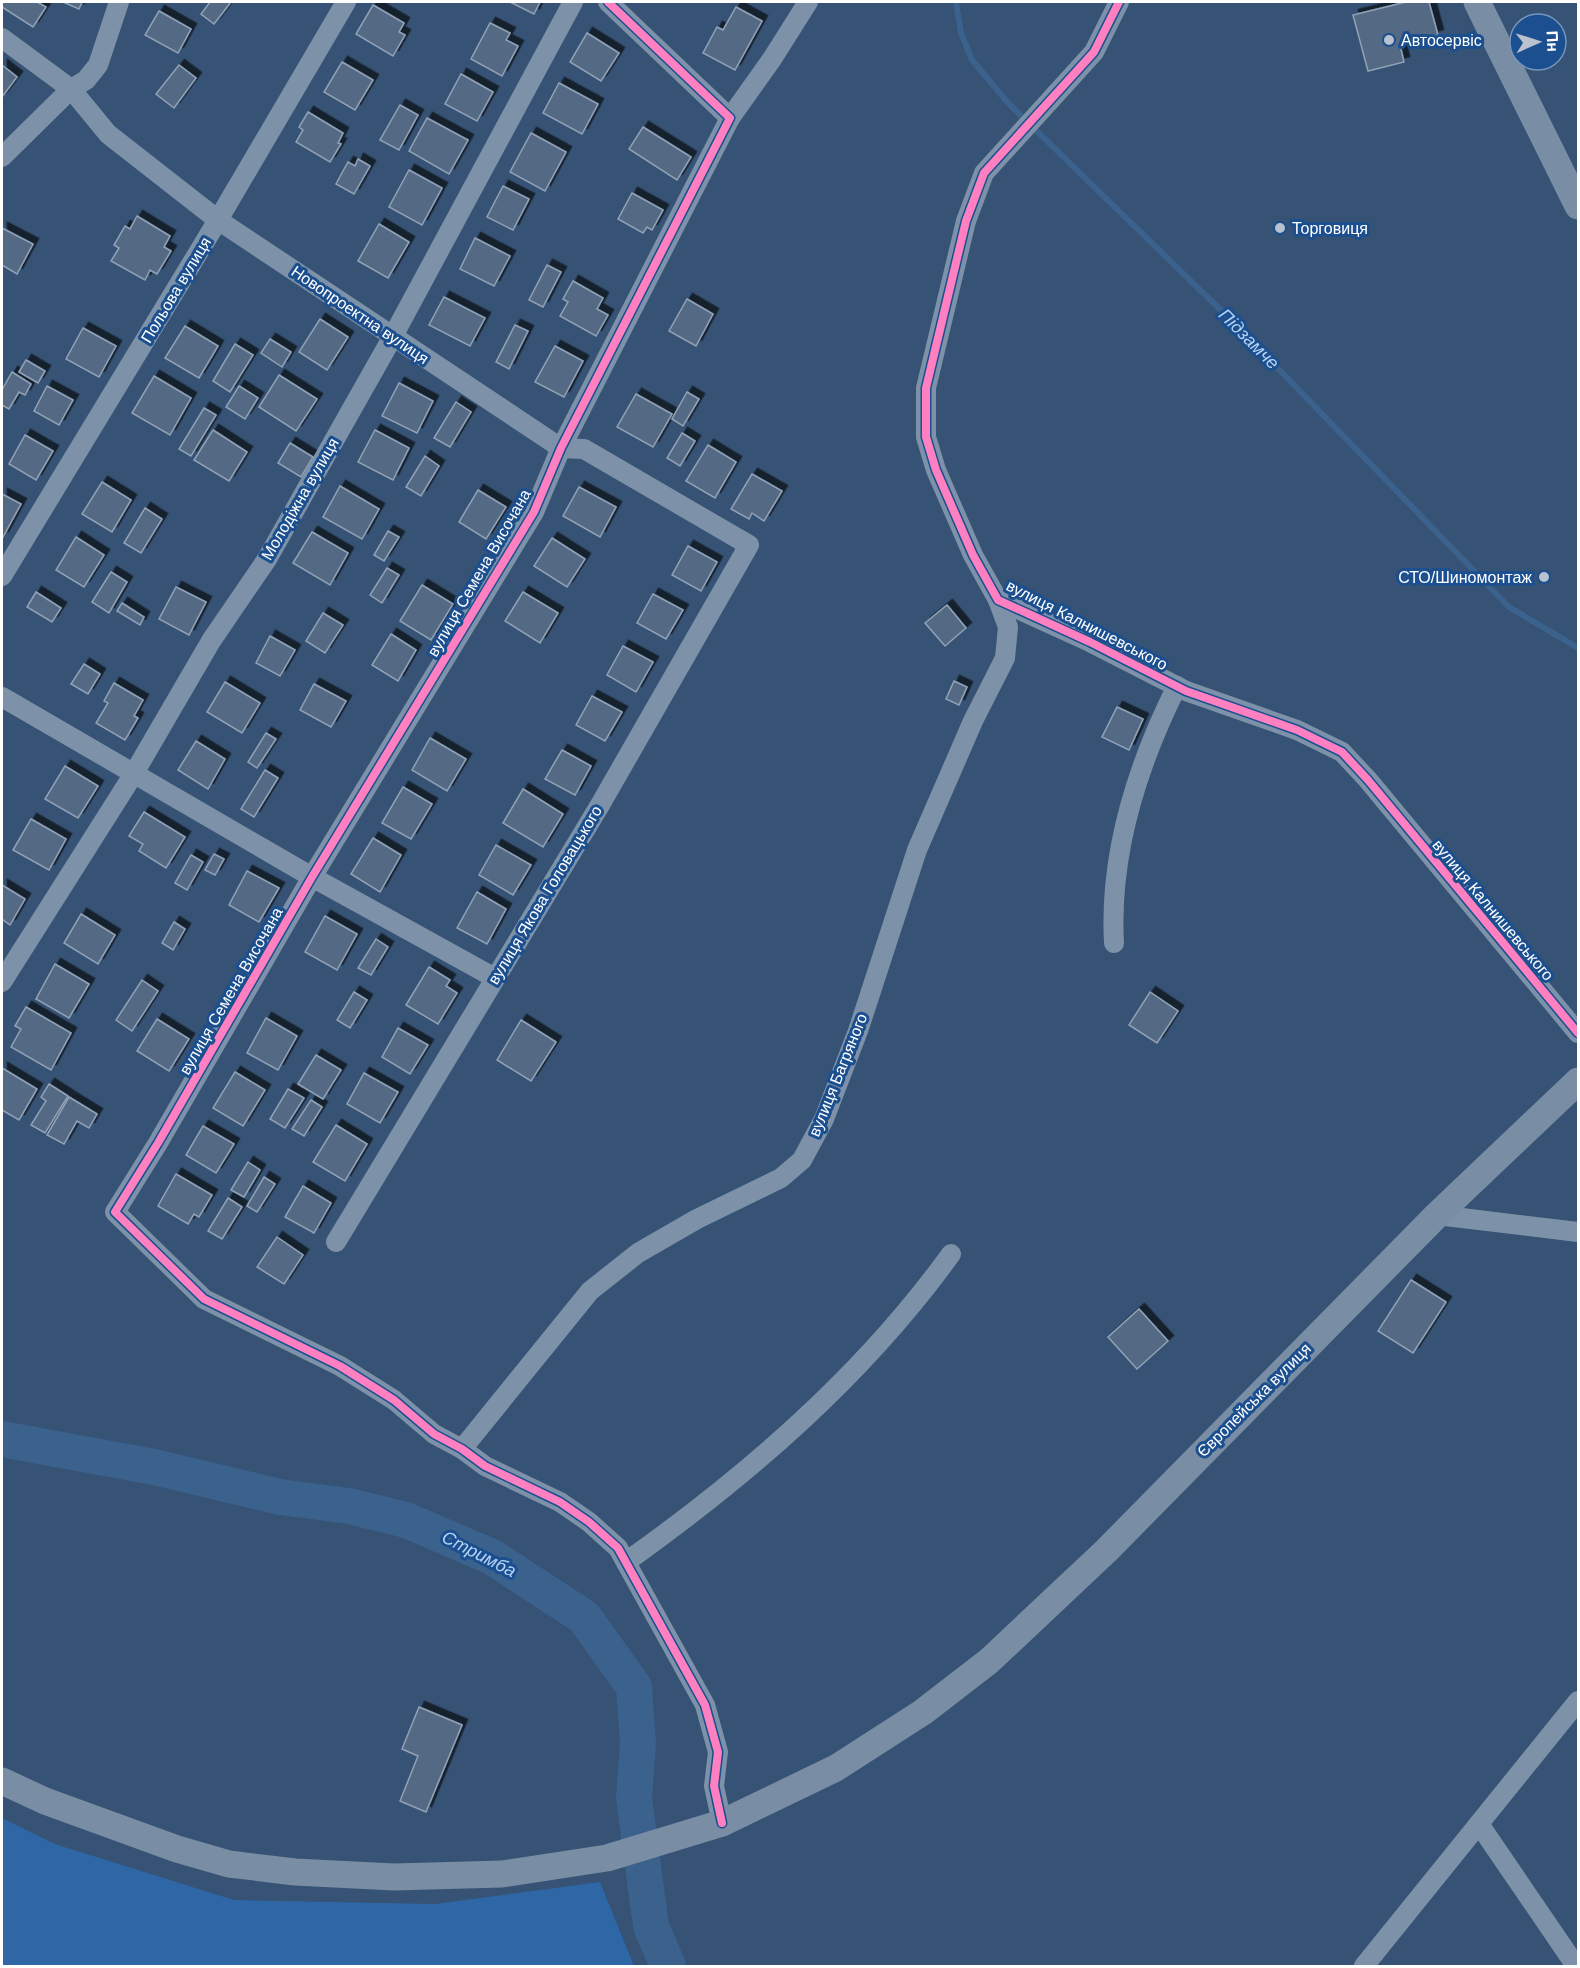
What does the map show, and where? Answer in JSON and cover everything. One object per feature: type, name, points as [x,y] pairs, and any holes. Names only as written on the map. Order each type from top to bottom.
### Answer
[{"type":"main road","points":[[1477,2],[1578,206]]},
{"type":"main road","name":"Європейська вулиця","points":[[2,1780],[45,1801],[177,1848],[229,1864],[284,1871],[394,1877],[502,1874],[607,1857],[722,1823],[836,1768],[923,1712],[989,1660],[1106,1551],[1437,1215],[1578,1081]]},
{"type":"street","points":[[2,157],[71,90],[86,80],[98,65],[119,2]]},
{"type":"street","name":"Польова вулиця","points":[[2,576],[218,220],[346,2]]},
{"type":"street","name":"Молодіжна вулиця","points":[[2,982],[134,775],[211,641],[267,559],[392,338],[573,2]]},
{"type":"street","points":[[608,2],[730,118]]},
{"type":"street","name":"вулиця Семена Височана","points":[[462,1449],[434,1434],[394,1400],[340,1366],[204,1299],[115,1212],[158,1143],[312,877],[534,512],[561,447],[730,118],[772,59],[808,2]]},
{"type":"street","name":"вулиця Калнишевського","points":[[1119,2],[1094,52],[1040,112],[1021,129],[984,173],[966,221],[926,388],[926,437],[936,470],[973,555],[998,600],[1090,642],[1177,686],[1298,730],[1342,752],[1368,780],[1578,1033]]},
{"type":"street","name":"Новопроектна вулиця","points":[[2,38],[71,90],[108,134],[218,220],[392,338],[561,447],[584,449],[749,545]]},
{"type":"street","name":"вулиця Якова Головацького","points":[[336,1242],[600,805],[749,545]]},
{"type":"street","name":"вулиця Багряного","points":[[462,1449],[590,1291],[638,1253],[697,1219],[781,1178],[802,1160],[824,1119],[858,1032],[916,849],[1005,658],[1008,627],[998,600]]},
{"type":"street","points":[[1114,943],[1112,915],[1119,849],[1155,731],[1177,686]]},
{"type":"street","points":[[2,697],[312,877],[495,978]]},
{"type":"street","points":[[1437,1215],[1578,1232]]},
{"type":"street","points":[[626,1562],[764,1456],[849,1375],[925,1291],[951,1254]]},
{"type":"street","points":[[462,1449],[492,1470],[560,1502],[589,1522],[618,1548],[705,1705],[716,1743],[714,1786],[722,1823]]},
{"type":"street","points":[[1364,1966],[1578,1701]]},
{"type":"street","points":[[1479,1824],[1576,1966]]},
{"type":"shaded area","points":[[2,1818],[55,1844],[234,1900],[435,1904],[600,1882],[634,1966],[2,1966]]},
{"type":"building","points":[[2,2],[37,2],[46,7],[33,27],[2,7]]},
{"type":"building","points":[[63,2],[82,2],[79,9]]},
{"type":"building","points":[[210,2],[231,2],[214,24],[201,14]]},
{"type":"building","points":[[510,2],[540,2],[534,14]]},
{"type":"building","name":"Автосервіс","points":[[1406,2],[1429,2],[1438,35],[1400,45],[1404,62],[1368,71],[1353,15]]},
{"type":"building","points":[[373,5],[404,23],[399,32],[405,35],[393,56],[356,34]]},
{"type":"building","points":[[736,7],[762,21],[735,70],[703,53],[717,27],[723,30]]},
{"type":"building","points":[[159,11],[191,29],[178,53],[145,35]]},
{"type":"building","points":[[490,23],[510,33],[506,40],[518,46],[502,76],[471,59]]},
{"type":"building","points":[[587,33],[619,53],[601,81],[570,62]]},
{"type":"building","points":[[342,62],[373,80],[355,110],[324,92]]},
{"type":"building","points":[[2,65],[17,77],[2,97]]},
{"type":"building","points":[[179,65],[196,78],[174,108],[156,94]]},
{"type":"building","points":[[461,74],[493,92],[477,121],[445,104]]},
{"type":"building","points":[[559,83],[598,104],[582,134],[543,113]]},
{"type":"building","points":[[400,105],[418,115],[399,150],[380,140]]},
{"type":"building","points":[[308,112],[343,133],[338,143],[341,144],[330,162],[296,142],[303,130],[299,127]]},
{"type":"building","points":[[427,118],[468,140],[449,174],[409,151]]},
{"type":"building","points":[[643,127],[691,157],[677,180],[629,149]]},
{"type":"building","points":[[531,133],[566,152],[545,191],[510,172]]},
{"type":"building","points":[[358,159],[370,166],[354,194],[336,184],[348,162],[355,166]]},
{"type":"building","points":[[409,170],[442,188],[422,225],[389,207]]},
{"type":"building","points":[[503,186],[529,199],[513,230],[487,217]]},
{"type":"building","points":[[632,193],[663,210],[652,230],[647,227],[643,233],[618,219]]},
{"type":"building","points":[[137,216],[170,236],[164,247],[171,251],[157,274],[150,270],[145,280],[111,261],[119,248],[114,245],[125,226],[130,229]]},
{"type":"building","points":[[379,224],[409,242],[388,278],[358,261]]},
{"type":"building","points":[[2,228],[33,244],[17,274],[2,265]]},
{"type":"building","points":[[475,238],[510,256],[494,286],[460,269]]},
{"type":"building","points":[[547,265],[561,272],[543,307],[529,300]]},
{"type":"building","points":[[573,281],[603,298],[597,309],[608,315],[596,336],[560,316],[568,302],[563,299]]},
{"type":"building","points":[[444,297],[485,318],[470,346],[429,325]]},
{"type":"building","points":[[687,299],[713,314],[696,346],[669,331]]},
{"type":"building","points":[[320,319],[348,337],[327,370],[299,352]]},
{"type":"building","points":[[515,325],[528,331],[509,369],[496,362]]},
{"type":"building","points":[[185,326],[218,346],[199,378],[165,358]]},
{"type":"building","points":[[83,328],[116,346],[99,377],[66,359]]},
{"type":"building","points":[[270,339],[291,352],[282,367],[261,353]]},
{"type":"building","points":[[235,344],[253,355],[230,392],[213,381]]},
{"type":"building","points":[[555,346],[583,361],[564,397],[535,382]]},
{"type":"building","points":[[26,360],[45,371],[38,383],[19,372]]},
{"type":"building","points":[[12,372],[31,384],[25,395],[19,392],[9,409],[2,405],[2,390]]},
{"type":"building","points":[[279,375],[317,399],[296,431],[259,407]]},
{"type":"building","points":[[154,376],[191,398],[170,435],[132,413]]},
{"type":"building","points":[[399,383],[433,401],[417,433],[382,416]]},
{"type":"building","points":[[47,386],[73,400],[59,425],[34,411]]},
{"type":"building","points":[[239,386],[258,398],[245,419],[226,407]]},
{"type":"building","points":[[687,392],[699,399],[683,426],[672,419]]},
{"type":"building","points":[[636,394],[672,414],[653,447],[617,427]]},
{"type":"building","points":[[456,402],[471,412],[450,447],[434,438]]},
{"type":"building","points":[[204,408],[216,415],[191,456],[179,449]]},
{"type":"building","points":[[213,430],[247,452],[229,481],[194,460]]},
{"type":"building","points":[[375,430],[409,448],[393,480],[358,462]]},
{"type":"building","points":[[682,433],[695,441],[680,466],[667,458]]},
{"type":"building","points":[[25,435],[53,451],[36,480],[9,464]]},
{"type":"building","points":[[290,443],[313,457],[301,477],[278,463]]},
{"type":"building","points":[[708,445],[736,462],[715,498],[686,481]]},
{"type":"building","points":[[425,456],[439,466],[421,496],[406,487]]},
{"type":"building","points":[[752,474],[782,491],[764,521],[752,513],[749,519],[731,509]]},
{"type":"building","points":[[102,482],[131,500],[112,532],[82,514]]},
{"type":"building","points":[[340,486],[379,509],[362,539],[323,517]]},
{"type":"building","points":[[579,487],[616,507],[600,537],[563,516]]},
{"type":"building","points":[[478,490],[506,507],[486,539],[459,522]]},
{"type":"building","points":[[2,494],[21,504],[3,537],[2,536]]},
{"type":"building","points":[[145,508],[162,519],[141,553],[124,543]]},
{"type":"building","points":[[388,531],[399,537],[384,561],[374,555]]},
{"type":"building","points":[[312,532],[348,553],[330,585],[293,563]]},
{"type":"building","points":[[76,537],[104,555],[84,587],[56,570]]},
{"type":"building","points":[[552,538],[585,559],[567,587],[534,566]]},
{"type":"building","points":[[688,546],[717,562],[701,591],[672,575]]},
{"type":"building","points":[[387,568],[399,575],[382,603],[370,595]]},
{"type":"building","points":[[111,572],[127,582],[109,613],[92,602]]},
{"type":"building","points":[[422,585],[453,604],[431,640],[400,621]]},
{"type":"building","points":[[176,587],[206,602],[189,635],[159,619]]},
{"type":"building","points":[[36,592],[61,608],[52,622],[27,607]]},
{"type":"building","points":[[523,592],[558,613],[540,643],[505,621]]},
{"type":"building","points":[[653,594],[683,610],[666,639],[637,623]]},
{"type":"building","points":[[122,603],[144,617],[140,625],[117,611]]},
{"type":"building","points":[[947,605],[966,628],[945,646],[925,623]]},
{"type":"building","points":[[323,613],[343,625],[325,653],[306,641]]},
{"type":"building","points":[[391,634],[416,650],[398,681],[372,665]]},
{"type":"building","points":[[270,636],[295,650],[280,676],[256,663]]},
{"type":"building","points":[[623,646],[653,662],[636,692],[607,675]]},
{"type":"building","points":[[84,664],[100,674],[88,694],[71,684]]},
{"type":"building","points":[[954,681],[967,687],[959,705],[946,699]]},
{"type":"building","points":[[225,682],[260,703],[242,733],[207,712]]},
{"type":"building","points":[[114,683],[143,700],[134,716],[138,718],[125,740],[96,723],[108,703],[104,701]]},
{"type":"building","points":[[314,684],[346,701],[331,727],[300,710]]},
{"type":"building","points":[[592,696],[622,712],[605,741],[576,725]]},
{"type":"building","points":[[1117,707],[1143,719],[1129,750],[1102,737]]},
{"type":"building","points":[[266,733],[276,739],[257,768],[248,762]]},
{"type":"building","points":[[430,738],[466,759],[447,791],[412,770]]},
{"type":"building","points":[[196,741],[225,759],[208,789],[178,770]]},
{"type":"building","points":[[562,750],[591,766],[575,795],[545,779]]},
{"type":"building","points":[[65,766],[98,786],[78,818],[45,799]]},
{"type":"building","points":[[265,770],[278,778],[254,817],[241,809]]},
{"type":"building","points":[[403,787],[432,804],[411,839],[382,823]]},
{"type":"building","points":[[523,789],[563,814],[543,847],[503,823]]},
{"type":"building","points":[[144,812],[185,837],[166,868],[139,851],[143,844],[129,836]]},
{"type":"building","points":[[31,819],[66,839],[49,870],[13,850]]},
{"type":"building","points":[[373,838],[401,855],[380,892],[351,874]]},
{"type":"building","points":[[496,845],[531,865],[513,895],[479,875]]},
{"type":"building","points":[[214,854],[224,859],[215,875],[205,870]]},
{"type":"building","points":[[191,855],[203,862],[187,890],[175,883]]},
{"type":"building","points":[[247,871],[279,888],[259,922],[229,905]]},
{"type":"building","points":[[2,885],[25,899],[10,925],[2,919]]},
{"type":"building","points":[[477,892],[506,909],[487,944],[457,928]]},
{"type":"building","points":[[81,914],[115,935],[98,964],[64,943]]},
{"type":"building","points":[[325,916],[357,934],[337,970],[305,952]]},
{"type":"building","points":[[174,922],[185,929],[173,950],[162,943]]},
{"type":"building","points":[[376,939],[388,947],[371,975],[358,968]]},
{"type":"building","points":[[55,964],[89,984],[69,1018],[36,999]]},
{"type":"building","points":[[429,967],[450,980],[446,986],[457,993],[438,1024],[406,1005]]},
{"type":"building","points":[[142,980],[158,991],[132,1031],[116,1020]]},
{"type":"building","points":[[354,992],[367,1000],[350,1028],[337,1020]]},
{"type":"building","points":[[1150,992],[1178,1011],[1157,1043],[1129,1025]]},
{"type":"building","points":[[26,1007],[71,1033],[51,1070],[11,1047],[21,1029],[15,1026]]},
{"type":"building","points":[[266,1018],[297,1036],[278,1070],[247,1053]]},
{"type":"building","points":[[157,1019],[189,1039],[169,1071],[137,1051]]},
{"type":"building","points":[[521,1020],[556,1042],[531,1081],[497,1060]]},
{"type":"building","points":[[398,1028],[428,1045],[410,1074],[382,1057]]},
{"type":"building","points":[[316,1055],[341,1070],[323,1099],[298,1084]]},
{"type":"building","points":[[2,1068],[37,1089],[19,1120],[2,1110]]},
{"type":"building","points":[[235,1072],[265,1090],[243,1126],[213,1108]]},
{"type":"building","points":[[364,1073],[398,1092],[380,1123],[347,1104]]},
{"type":"building","points":[[49,1084],[68,1096],[45,1133],[31,1125],[46,1101],[41,1097]]},
{"type":"building","points":[[288,1089],[304,1098],[285,1128],[270,1119]]},
{"type":"building","points":[[69,1097],[97,1114],[89,1128],[77,1121],[64,1144],[47,1135]]},
{"type":"building","points":[[311,1100],[322,1107],[304,1136],[292,1129]]},
{"type":"building","points":[[336,1125],[367,1144],[345,1181],[313,1162]]},
{"type":"building","points":[[203,1126],[234,1144],[216,1173],[186,1155]]},
{"type":"building","points":[[248,1162],[260,1170],[244,1197],[231,1190]]},
{"type":"building","points":[[176,1174],[212,1195],[199,1217],[194,1214],[188,1224],[158,1206]]},
{"type":"building","points":[[264,1177],[275,1184],[257,1212],[247,1206]]},
{"type":"building","points":[[303,1186],[331,1203],[314,1233],[285,1217]]},
{"type":"building","points":[[228,1198],[242,1207],[222,1239],[208,1231]]},
{"type":"building","points":[[277,1237],[303,1255],[284,1284],[257,1267]]},
{"type":"building","points":[[1411,1280],[1446,1302],[1413,1353],[1378,1331]]},
{"type":"building","points":[[1139,1309],[1168,1341],[1137,1369],[1108,1337]]},
{"type":"building","points":[[419,1707],[462,1725],[426,1812],[400,1801],[418,1756],[402,1749]]},
{"type":"waterway","name":"Підзамче","points":[[956,2],[961,33],[972,60],[1009,104],[1232,321],[1509,607],[1578,648]]},
{"type":"waterway","name":"Стримба","points":[[2,1439],[154,1467],[280,1497],[349,1506],[406,1520],[492,1557],[584,1617],[634,1687],[638,1743],[634,1798],[651,1926],[668,1966]]},
{"type":"cycle path","points":[[608,2],[730,118],[561,448],[534,512],[312,877],[158,1143],[115,1212],[204,1299],[340,1366],[394,1400],[434,1434],[462,1449],[485,1466],[560,1502],[589,1522],[618,1548],[705,1705],[718,1752],[714,1786],[722,1823]]},
{"type":"cycle path","points":[[1119,2],[1094,52],[984,173],[966,221],[926,388],[926,437],[936,470],[973,555],[998,600],[1090,642],[1186,691],[1297,730],[1342,752],[1368,780],[1578,1033]]},
{"type":"place","name":"Автосервіс","points":[[1389,40]]},
{"type":"place","name":"Торговиця","points":[[1280,228]]},
{"type":"place","name":"СТО/Шиномонтаж","points":[[1544,577]]}]
